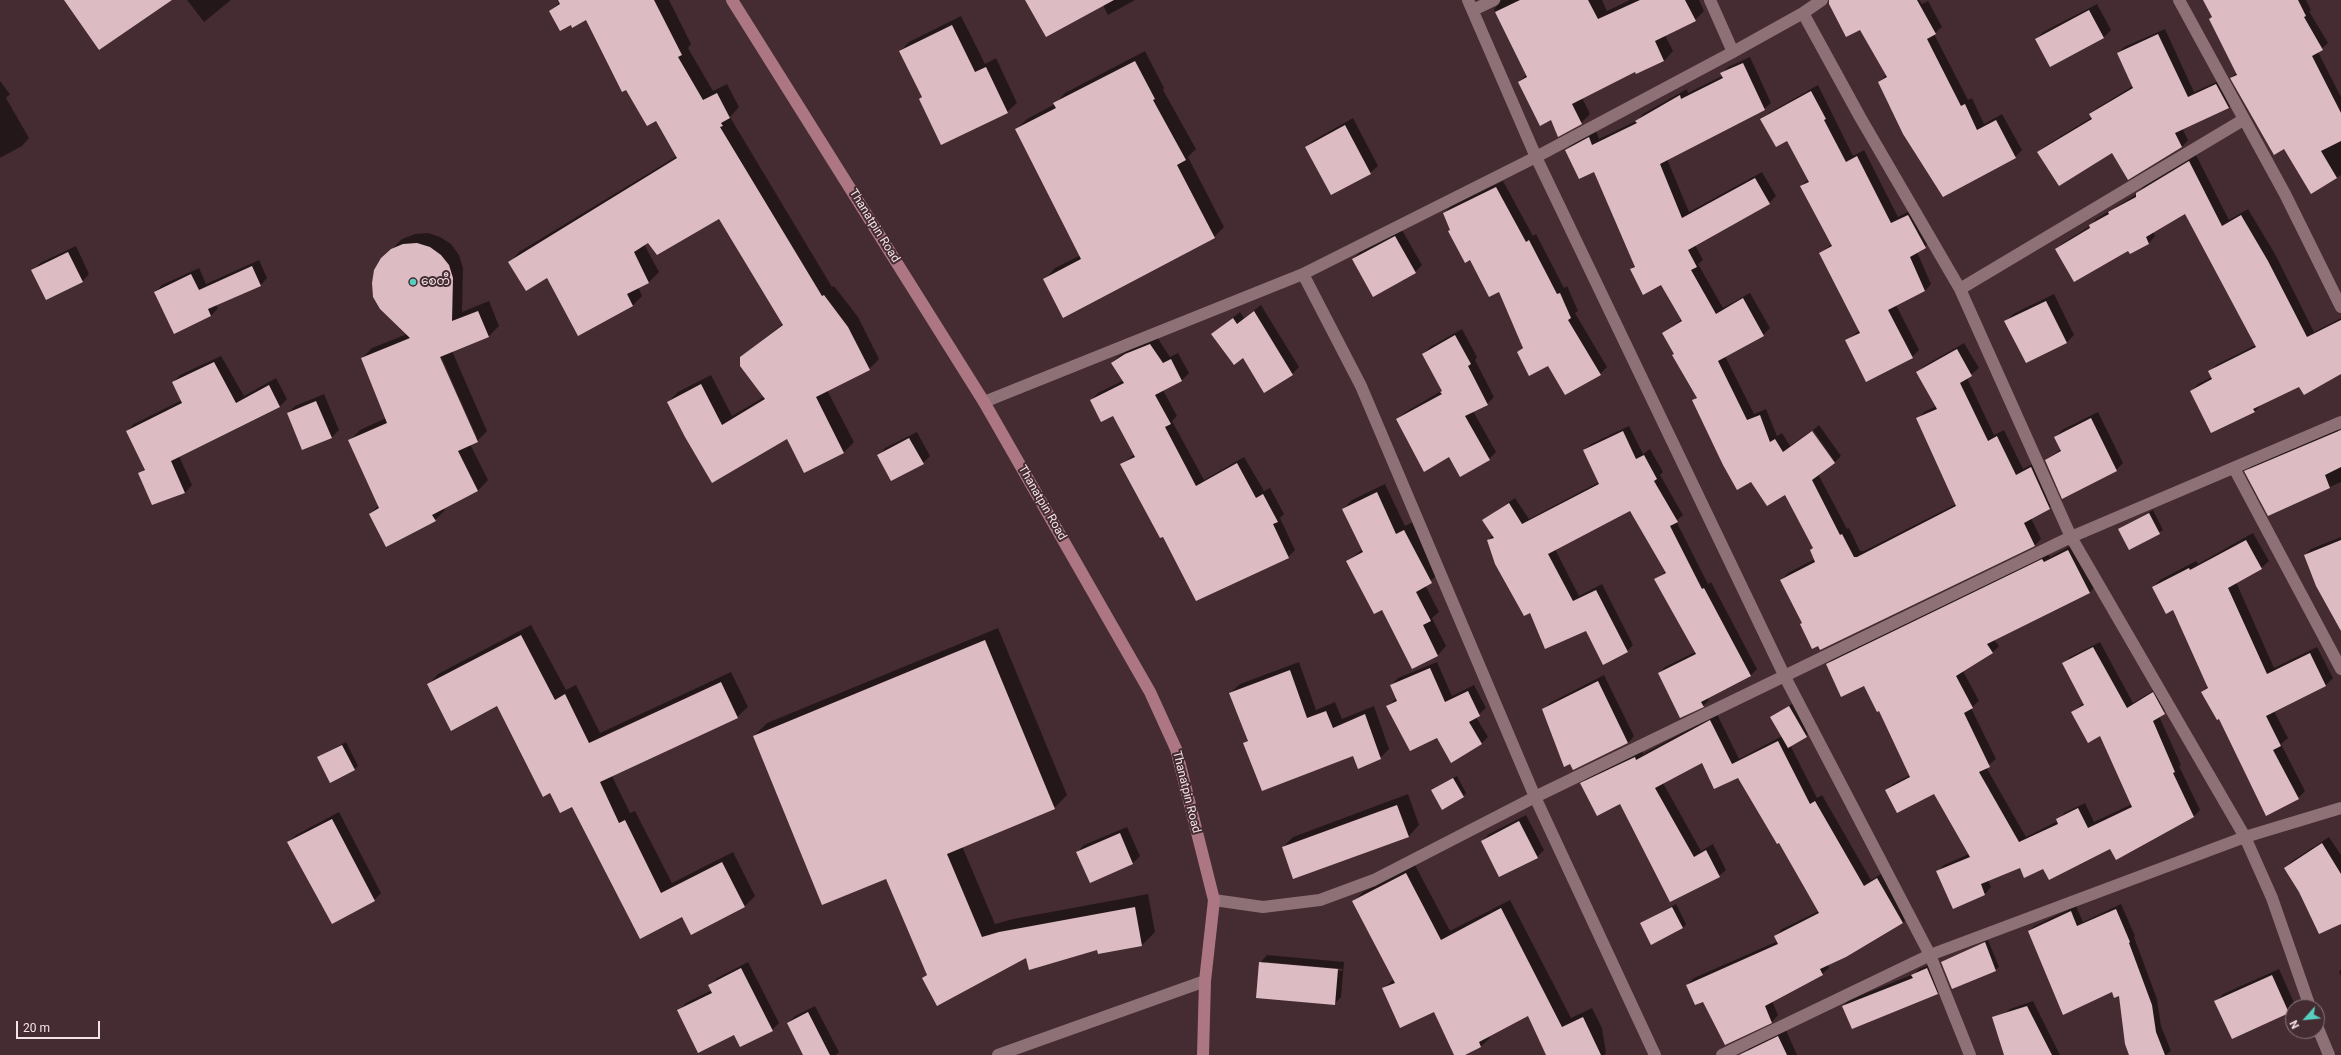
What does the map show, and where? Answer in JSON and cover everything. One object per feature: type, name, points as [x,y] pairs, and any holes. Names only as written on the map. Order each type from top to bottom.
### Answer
[{"type":"main road","name":"Thanatpin Road","points":[[732,0],[984,402],[1150,692],[1176,749],[1214,900],[1205,981],[1203,1055]]},
{"type":"street","points":[[1494,0],[1470,5],[1536,157],[1785,677],[1930,955],[1970,1055]]},
{"type":"street","points":[[1710,0],[1733,52]]},
{"type":"street","points":[[984,402],[1303,274],[1536,157],[1733,52],[1803,13],[1822,0]]},
{"type":"street","points":[[2179,0],[2243,120],[2285,194],[2341,307]]},
{"type":"street","points":[[1803,13],[1860,116],[1960,289],[2071,536],[2245,837],[2272,898],[2307,999]]},
{"type":"street","points":[[1960,289],[2243,120]]},
{"type":"street","points":[[1303,274],[1361,386],[1535,797],[1655,1055]]},
{"type":"street","points":[[1214,900],[1264,907],[1320,900],[1374,880],[1535,797],[1785,677],[2071,536],[2341,422]]},
{"type":"street","points":[[2234,468],[2341,669]]},
{"type":"street","points":[[1722,1055],[1930,955],[2245,837],[2341,808]]},
{"type":"street","points":[[998,1055],[1205,981]]},
{"type":"street","points":[[2322,1039],[2329,1055]]},
{"type":"building","points":[[64,0],[172,0],[99,50]]},
{"type":"building","points":[[558,0],[654,0],[682,55],[678,57],[703,100],[717,93],[730,118],[721,123],[723,126],[720,127],[822,296],[824,295],[848,327],[870,370],[816,397],[844,453],[804,473],[787,439],[712,483],[685,437],[667,402],[701,384],[722,425],[765,399],[740,366],[740,357],[783,325],[719,219],[657,255],[648,243],[634,252],[649,283],[627,294],[633,306],[578,336],[547,278],[526,291],[508,262],[677,158],[656,121],[647,126],[626,90],[622,92],[586,20],[572,28],[571,25],[560,31],[549,11],[560,4]]},
{"type":"building","points":[[1025,0],[1114,0],[1046,37]]},
{"type":"building","points":[[1520,0],[1588,0],[1598,19],[1640,0],[1685,0],[1696,21],[1655,41],[1664,61],[1636,74],[1635,72],[1572,104],[1582,124],[1558,137],[1551,120],[1540,126],[1518,82],[1527,77],[1495,12]]},
{"type":"building","points":[[1829,0],[1917,0],[1936,34],[1927,39],[1961,106],[1965,104],[1977,130],[1996,120],[2016,158],[1943,197],[1903,134],[1878,82],[1887,77],[1860,30],[1846,37],[1829,4]]},
{"type":"building","points":[[2203,0],[2298,0],[2306,16],[2304,17],[2323,50],[2312,56],[2341,113],[2341,141],[2321,151],[2337,178],[2311,194],[2284,149],[2274,155],[2230,78],[2237,75],[2209,19],[2212,17]]},
{"type":"building","points":[[2089,10],[2104,38],[2050,67],[2035,39]]},
{"type":"building","points":[[952,25],[975,72],[986,67],[1008,113],[941,145],[919,99],[922,97],[899,51]]},
{"type":"building","points":[[2158,34],[2188,97],[2216,84],[2229,108],[2175,133],[2182,147],[2128,180],[2112,153],[2059,186],[2037,152],[2092,119],[2089,114],[2133,88],[2117,53]]},
{"type":"building","points":[[1135,61],[1155,99],[1153,100],[1186,160],[1177,165],[1215,238],[1063,318],[1043,279],[1081,259],[1015,129],[1056,108],[1053,103]]},
{"type":"building","points":[[1743,63],[1765,110],[1660,164],[1682,218],[1755,178],[1770,204],[1688,250],[1697,267],[1691,270],[1716,314],[1743,298],[1764,336],[1718,361],[1747,420],[1760,415],[1770,442],[1775,439],[1783,452],[1812,431],[1835,463],[1812,480],[1840,535],[1842,534],[1854,557],[1857,557],[1956,506],[1916,418],[1937,409],[1916,372],[1957,349],[1972,376],[1960,383],[1988,441],[1997,436],[2016,475],[2031,467],[2050,509],[2024,523],[2035,546],[1820,650],[1818,646],[1812,649],[1800,624],[1802,623],[1780,580],[1815,562],[1810,550],[1813,548],[1785,495],[1767,506],[1751,482],[1737,490],[1723,465],[1692,400],[1697,398],[1672,355],[1674,354],[1662,333],[1682,321],[1661,285],[1643,295],[1630,269],[1635,267],[1594,172],[1579,179],[1565,150],[1589,137],[1592,145],[1637,123],[1635,121],[1680,95],[1681,99],[1723,78],[1720,73]]},
{"type":"building","points":[[1811,91],[1846,162],[1857,156],[1891,223],[1908,215],[1926,248],[1910,257],[1925,291],[1888,310],[1913,358],[1866,382],[1845,340],[1860,333],[1819,253],[1832,246],[1800,186],[1809,182],[1787,141],[1776,147],[1760,119]]},
{"type":"building","points":[[1345,125],[1371,174],[1331,195],[1305,147]]},
{"type":"building","points":[[2189,161],[2222,226],[2241,215],[2268,261],[2307,337],[2341,320],[2341,374],[2304,395],[2299,387],[2253,409],[2255,412],[2211,433],[2190,391],[2212,379],[2208,371],[2256,347],[2185,214],[2146,237],[2149,244],[2130,254],[2128,251],[2074,282],[2055,249],[2090,228],[2089,225],[2109,214],[2108,212],[2136,197],[2136,193]]},
{"type":"building","points":[[1496,187],[1526,242],[1529,240],[1557,294],[1560,293],[1571,318],[1568,320],[1601,375],[1565,395],[1548,366],[1529,376],[1517,352],[1523,348],[1499,292],[1489,297],[1470,260],[1465,263],[1448,231],[1450,230],[1443,213]]},
{"type":"building","points":[[1395,236],[1416,273],[1373,297],[1352,259]]},
{"type":"building","points":[[417,243],[430,247],[441,255],[449,265],[453,278],[452,321],[478,311],[489,337],[440,357],[478,442],[458,451],[478,491],[432,515],[436,521],[386,547],[369,514],[379,508],[348,440],[387,423],[361,358],[410,338],[380,309],[373,297],[372,283],[374,270],[381,258],[391,249],[403,244]]},
{"type":"building","points":[[68,252],[83,282],[46,300],[31,270]]},
{"type":"building","points":[[252,266],[261,286],[208,309],[211,316],[174,334],[154,292],[191,274],[199,290]]},
{"type":"building","points":[[2046,301],[2067,343],[2026,363],[2004,321]]},
{"type":"building","points":[[1254,311],[1293,375],[1264,393],[1243,358],[1234,365],[1211,334],[1233,318],[1237,324]]},
{"type":"building","points":[[1455,335],[1471,364],[1468,366],[1488,405],[1465,416],[1490,460],[1460,477],[1449,457],[1424,472],[1396,419],[1442,394],[1440,392],[1442,391],[1422,354]]},
{"type":"building","points":[[1150,344],[1163,363],[1171,359],[1182,381],[1155,395],[1171,424],[1165,427],[1196,486],[1237,463],[1256,498],[1263,494],[1278,522],[1273,524],[1289,558],[1196,601],[1163,537],[1160,538],[1120,464],[1135,457],[1113,416],[1101,422],[1090,400],[1124,383],[1111,363],[1125,354]]},
{"type":"building","points":[[214,362],[236,403],[269,385],[280,407],[171,461],[185,493],[152,505],[138,473],[145,470],[126,431],[182,403],[172,382]]},
{"type":"building","points":[[316,401],[332,438],[302,450],[287,413]]},
{"type":"building","points":[[2091,418],[2117,471],[2062,499],[2045,460],[2061,451],[2054,437]]},
{"type":"building","points":[[2341,430],[2341,467],[2325,475],[2330,488],[2268,516],[2244,471]]},
{"type":"building","points":[[1623,431],[1636,459],[1644,455],[1657,479],[1654,481],[1678,522],[1670,526],[1702,589],[1704,588],[1751,676],[1701,702],[1704,707],[1680,718],[1658,673],[1696,654],[1654,579],[1666,573],[1630,511],[1548,554],[1573,601],[1596,590],[1628,652],[1603,665],[1586,631],[1545,649],[1530,613],[1524,616],[1495,564],[1487,540],[1494,538],[1482,520],[1509,503],[1522,524],[1599,484],[1583,450]]},
{"type":"building","points":[[909,438],[924,464],[891,481],[877,455]]},
{"type":"building","points":[[1377,492],[1396,534],[1404,530],[1432,583],[1416,592],[1431,621],[1423,625],[1438,656],[1412,669],[1382,610],[1374,614],[1346,561],[1363,552],[1342,509]]},
{"type":"building","points":[[2149,513],[2160,534],[2129,550],[2118,529]]},
{"type":"building","points":[[2246,540],[2262,569],[2228,588],[2267,674],[2310,653],[2326,686],[2266,716],[2281,746],[2273,750],[2299,799],[2266,816],[2219,719],[2217,720],[2201,692],[2208,688],[2173,610],[2166,614],[2152,587],[2189,568],[2190,570]]},
{"type":"building","points":[[2341,540],[2341,631],[2316,586],[2304,555]]},
{"type":"building","points":[[2068,550],[2090,593],[1987,644],[1993,653],[1956,676],[1973,708],[1964,713],[1990,767],[1979,772],[2019,842],[2058,824],[2056,819],[2078,808],[2088,828],[2132,807],[2100,736],[2088,743],[2071,712],[2084,705],[2062,663],[2093,647],[2127,708],[2153,692],[2165,714],[2153,721],[2175,772],[2173,773],[2194,817],[2116,860],[2110,849],[2049,880],[2043,869],[2024,878],[2020,868],[1981,884],[1985,895],[1953,909],[1936,871],[1970,857],[1934,794],[1897,813],[1885,790],[1910,777],[1879,711],[1877,712],[1864,686],[1841,697],[1826,664],[2042,559],[2044,562]]},
{"type":"building","points":[[521,635],[555,700],[565,694],[589,743],[721,682],[738,718],[600,782],[619,823],[625,820],[661,893],[722,862],[745,907],[691,935],[682,917],[640,939],[572,807],[560,813],[550,793],[543,797],[497,706],[451,731],[427,684]]},
{"type":"building","points":[[985,640],[1055,809],[947,854],[982,937],[999,932],[1135,907],[1142,946],[1098,954],[1097,950],[1029,970],[1026,958],[937,1006],[922,978],[927,975],[886,879],[822,905],[753,736]]},
{"type":"building","points":[[1430,668],[1445,702],[1468,691],[1480,716],[1469,722],[1482,744],[1451,763],[1437,738],[1410,751],[1386,706],[1397,701],[1390,685]]},
{"type":"building","points":[[1290,670],[1307,718],[1326,711],[1333,728],[1365,714],[1381,759],[1358,769],[1353,756],[1262,791],[1243,743],[1248,741],[1229,693]]},
{"type":"building","points":[[1598,681],[1628,743],[1573,770],[1570,764],[1564,767],[1542,709]]},
{"type":"building","points":[[1789,706],[1807,737],[1788,748],[1770,717]]},
{"type":"building","points":[[1710,720],[1732,764],[1778,741],[1810,804],[1815,801],[1864,886],[1877,878],[1903,923],[1846,957],[1820,969],[1823,975],[1765,1006],[1772,1023],[1725,1045],[1703,1002],[1695,1005],[1686,985],[1778,944],[1774,936],[1819,913],[1779,843],[1777,844],[1738,778],[1714,789],[1702,763],[1655,788],[1694,857],[1706,850],[1720,877],[1670,902],[1620,804],[1597,816],[1580,783],[1635,757],[1636,760]]},
{"type":"building","points":[[342,745],[355,770],[330,783],[317,757]]},
{"type":"building","points":[[1453,778],[1464,797],[1442,810],[1431,790]]},
{"type":"building","points":[[1397,805],[1409,837],[1293,879],[1282,847]]},
{"type":"building","points":[[332,819],[375,901],[332,924],[287,842]]},
{"type":"building","points":[[1519,821],[1538,858],[1499,877],[1481,841]]},
{"type":"building","points":[[1120,833],[1133,864],[1090,883],[1076,852]]},
{"type":"building","points":[[2322,843],[2341,874],[2341,924],[2319,934],[2299,892],[2284,868]]},
{"type":"building","points":[[1406,873],[1441,940],[1501,908],[1562,1027],[1583,1017],[1601,1055],[1546,1055],[1528,1016],[1479,1042],[1481,1047],[1465,1055],[1454,1055],[1434,1012],[1400,1028],[1382,988],[1395,983],[1352,901]]},
{"type":"building","points":[[1672,907],[1683,928],[1651,945],[1640,923]]},
{"type":"building","points":[[2116,909],[2130,942],[2129,943],[2152,1005],[2156,1032],[2165,1055],[2129,1055],[2125,1044],[2119,996],[2114,998],[2112,992],[2063,1015],[2028,931],[2071,911],[2077,926]]},
{"type":"building","points":[[1985,942],[1996,971],[1952,989],[1941,962]]},
{"type":"building","points":[[1259,962],[1338,969],[1335,1005],[1256,998]]},
{"type":"building","points":[[741,968],[773,1031],[740,1047],[734,1035],[698,1053],[677,1010],[712,993],[708,985]]},
{"type":"building","points":[[1927,968],[1938,994],[1852,1029],[1842,1006],[1913,978],[1911,975]]},
{"type":"building","points":[[2272,975],[2285,1004],[2285,1015],[2232,1039],[2214,1001]]},
{"type":"building","points":[[2027,1006],[2052,1055],[2004,1055],[1992,1017]]},
{"type":"building","points":[[808,1012],[830,1055],[803,1055],[787,1023]]},
{"type":"building","points":[[1778,1036],[1787,1055],[1739,1055]]},
{"type":"place","name":"စေတီ","points":[[413,282]]}]
